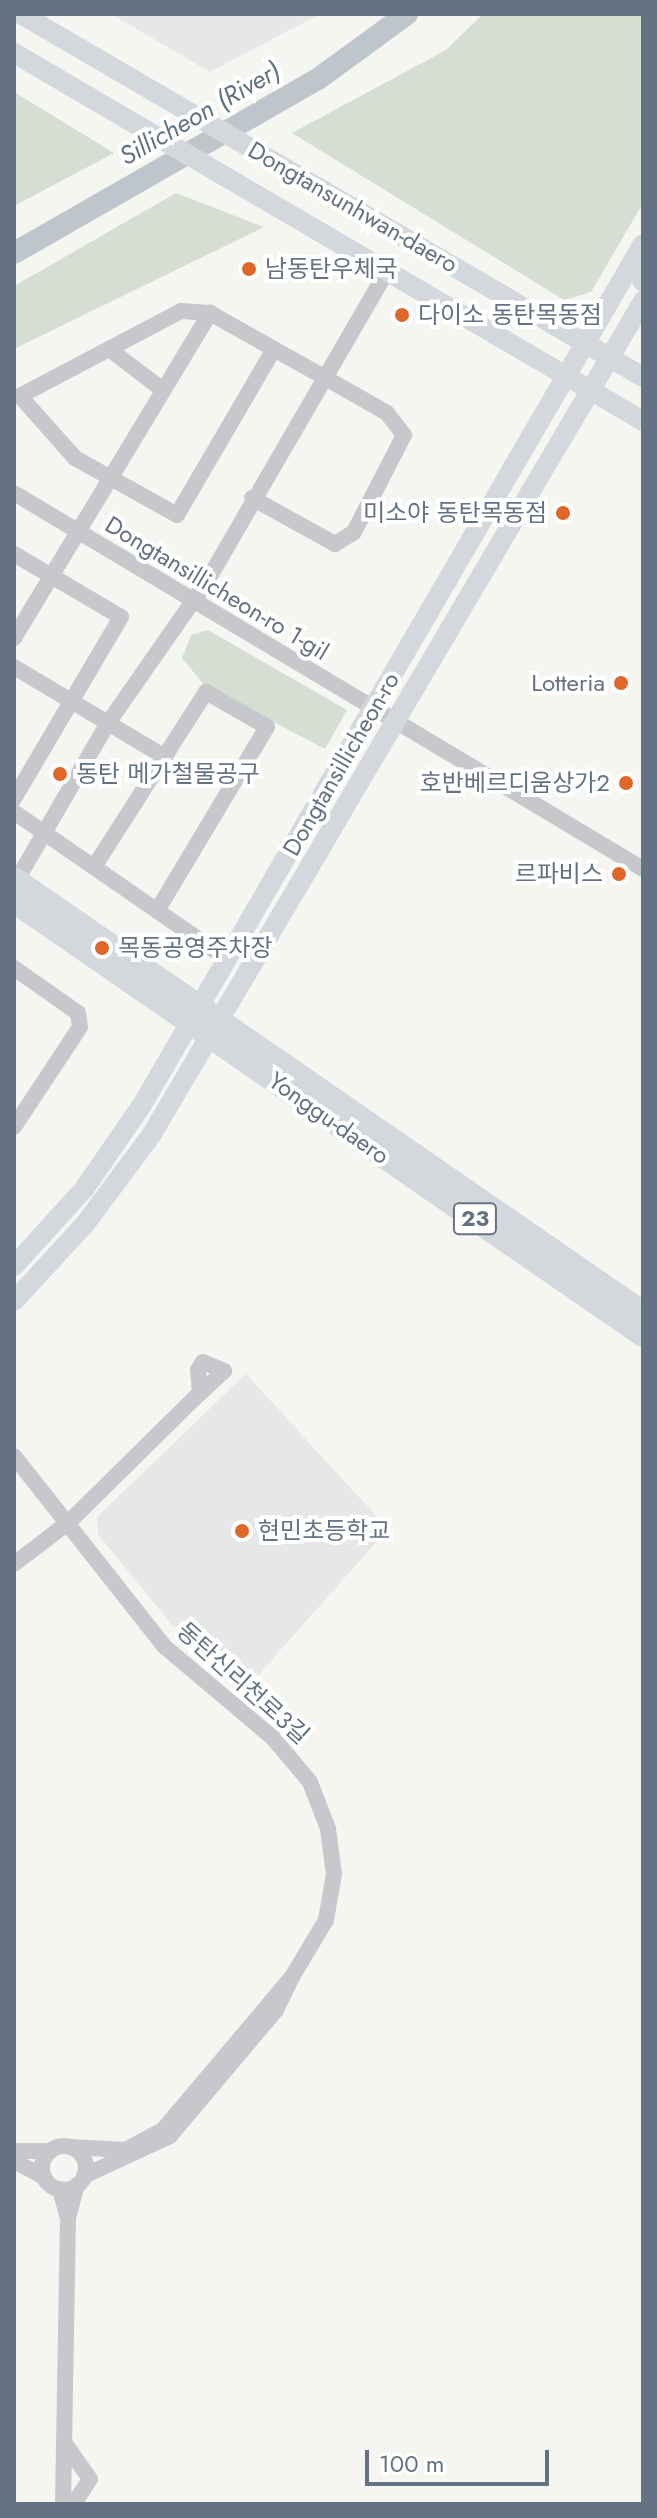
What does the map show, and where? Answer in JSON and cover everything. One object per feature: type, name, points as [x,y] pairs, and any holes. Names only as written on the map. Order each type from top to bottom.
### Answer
[{"type":"highway","name":"Yonggu-daero","points":[[14,879],[643,1335]]},
{"type":"highway","name":"Yonggu-daero","points":[[14,901],[643,1313]]},
{"type":"main road","name":"Dongtansunhwan-daero","points":[[25,17],[643,377]]},
{"type":"main road","name":"Dongtansunhwan-daero","points":[[14,53],[643,421]]},
{"type":"main road","name":"Dongtansillicheon-ro","points":[[14,1266],[119,1140],[526,449],[643,244]]},
{"type":"main road","points":[[632,263],[643,282]]},
{"type":"main road","name":"Dongtansillicheon-ro","points":[[14,1301],[93,1215],[152,1134],[643,301]]},
{"type":"main road","points":[[499,337],[523,329],[521,306]]},
{"type":"main road","points":[[526,449],[544,442],[549,463]]},
{"type":"street","points":[[14,885],[108,723],[252,498],[387,271]]},
{"type":"street","points":[[252,498],[335,544],[354,532],[390,472],[404,435],[387,413],[324,377],[210,313],[181,311],[20,396],[65,449],[177,515],[274,349]]},
{"type":"street","points":[[14,638],[210,313]]},
{"type":"street","points":[[109,349],[163,390]]},
{"type":"street","name":"Dongtansillicheon-ro 1-gil","points":[[14,493],[395,724],[643,869]]},
{"type":"street","points":[[14,554],[121,617],[14,799]]},
{"type":"street","points":[[14,667],[165,757]]},
{"type":"street","points":[[94,867],[206,692],[267,727],[157,911]]},
{"type":"street","points":[[14,812],[227,959]]},
{"type":"street","points":[[15,972],[78,1013],[80,1027],[17,1117]]},
{"type":"street","points":[[14,1564],[69,1522],[200,1393]]},
{"type":"street","name":"동탄신리천로3길","points":[[14,1456],[165,1647],[295,1760],[322,1806],[332,1895],[317,1940],[292,1977],[163,2130],[125,2150],[70,2147],[50,2151],[14,2151]]},
{"type":"street","name":"동탄신리천로3길","points":[[74,2183],[144,2152],[182,2126],[276,2010],[292,1977]]},
{"type":"street","points":[[63,2504],[68,2218],[82,2156],[70,2147]]},
{"type":"street","points":[[44,2177],[50,2151]]},
{"type":"street","points":[[14,2161],[44,2177],[74,2183]]},
{"type":"street","points":[[64,2442],[90,2479],[74,2504]]},
{"type":"shaded area","points":[[111,14],[320,14],[210,72]]},
{"type":"shaded area","points":[[483,14],[643,14],[643,203],[591,292],[564,300],[292,133],[446,50]]},
{"type":"shaded area","points":[[14,92],[96,142],[114,153],[14,206]]},
{"type":"shaded area","points":[[176,193],[264,227],[14,349],[14,286]]},
{"type":"shaded area","points":[[208,630],[347,710],[325,749],[205,686],[182,658],[191,635]]},
{"type":"shaded area","name":"현민초등학교","points":[[246,1374],[388,1529],[245,1690],[171,1624],[98,1534],[97,1517]]},
{"type":"waterway","name":"Sillicheon (River)","points":[[14,253],[318,79],[407,14]]},
{"type":"place","name":"남동탄우체국","points":[[249,269]]},
{"type":"place","name":"다이소 동탄목동점","points":[[402,315]]},
{"type":"place","name":"미소야 동탄목동점","points":[[563,513]]},
{"type":"place","name":"Lotteria","points":[[621,683]]},
{"type":"place","name":"동탄 메가철물공구","points":[[60,774]]},
{"type":"place","name":"호반베르디움상가2","points":[[626,783]]},
{"type":"place","name":"르파비스","points":[[619,874]]},
{"type":"place","name":"목동공영주차장","points":[[102,948]]},
{"type":"place","name":"현민초등학교","points":[[242,1531]]}]
